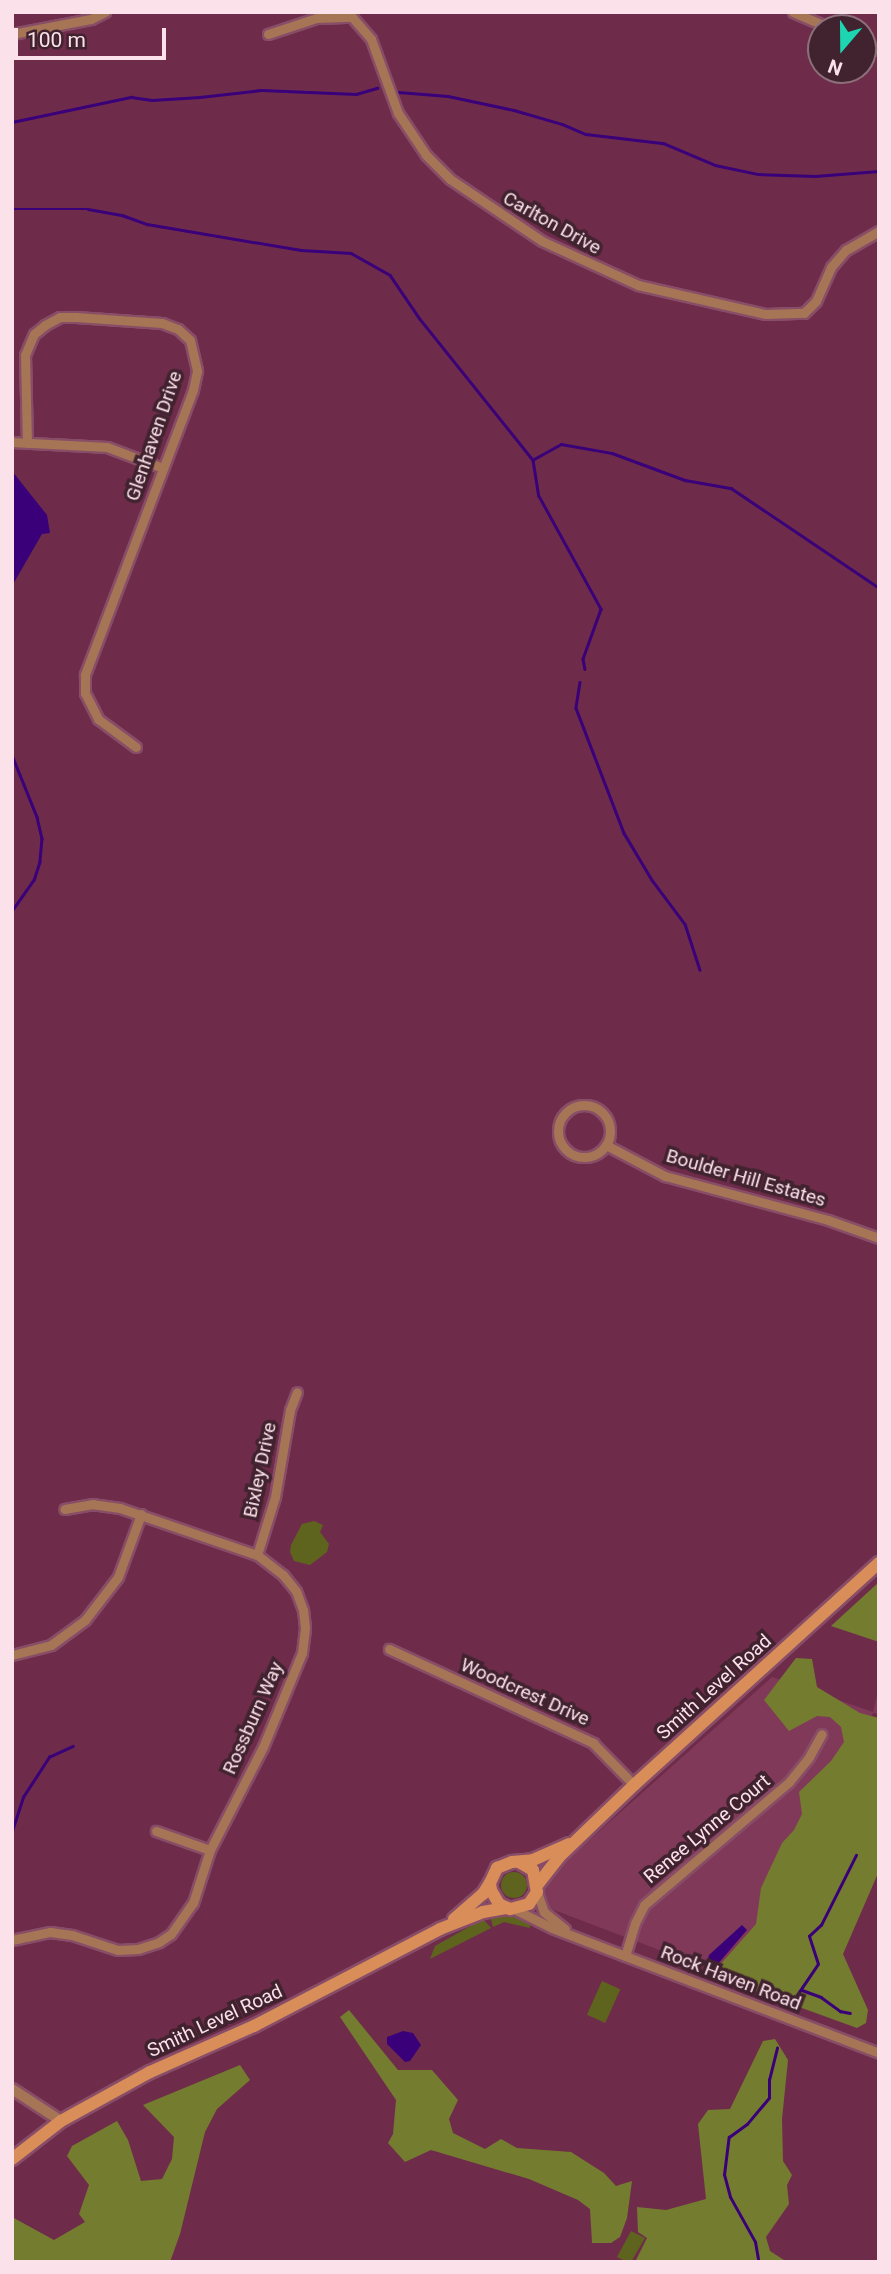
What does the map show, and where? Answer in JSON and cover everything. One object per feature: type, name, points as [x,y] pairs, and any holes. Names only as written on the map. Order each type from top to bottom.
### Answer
[{"type":"main road","name":"Smith Level Road","points":[[538,1888],[551,1866],[634,1785],[879,1563]]},
{"type":"main road","name":"Smith Level Road","points":[[519,1862],[533,1860],[577,1841]]},
{"type":"main road","points":[[519,1862],[533,1870],[538,1888],[529,1904],[510,1909],[494,1898],[490,1882],[497,1868],[519,1862]]},
{"type":"main road","name":"Smith Level Road","points":[[440,1929],[473,1904],[490,1882]]},
{"type":"main road","name":"Smith Level Road","points":[[12,2160],[61,2121],[150,2071],[254,2026],[440,1929],[483,1912],[510,1909]]},
{"type":"street","points":[[12,34],[91,19],[105,12]]},
{"type":"street","name":"Carlton Drive","points":[[268,34],[316,18],[352,17],[371,39],[398,113],[426,155],[450,179],[542,241],[638,285],[766,314],[804,313],[816,301],[831,267],[846,250],[879,231]]},
{"type":"street","name":"Glenhaven Drive","points":[[27,443],[25,355],[34,334],[60,317],[162,323],[178,329],[190,340],[197,371],[193,390],[85,675],[85,693],[98,719],[135,747]]},
{"type":"street","points":[[12,442],[107,447],[163,468]]},
{"type":"street","points":[[575,1106],[598,1109],[609,1121],[606,1145],[594,1155],[586,1157],[570,1153],[563,1147],[558,1131],[562,1115],[575,1106]]},
{"type":"street","name":"Boulder Hill Estates","points":[[606,1145],[665,1176],[828,1220],[879,1238]]},
{"type":"street","name":"Bixley Drive","points":[[257,1555],[275,1497],[290,1410],[297,1392]]},
{"type":"street","name":"Rossburn Way","points":[[12,1940],[50,1932],[72,1935],[118,1950],[159,1942],[184,1920],[193,1903],[210,1850],[263,1746],[302,1653],[304,1619],[296,1591],[283,1575],[257,1555],[141,1514],[93,1504],[64,1509]]},
{"type":"street","points":[[12,1655],[51,1645],[85,1620],[118,1577],[141,1514]]},
{"type":"street","name":"Woodcrest Drive","points":[[389,1649],[593,1743],[634,1785]]},
{"type":"street","name":"Renee Lynne Court","points":[[625,1956],[644,1905],[789,1782],[809,1757],[822,1734]]},
{"type":"street","points":[[156,1831],[210,1850]]},
{"type":"street","name":"Rock Haven Road","points":[[538,1888],[539,1905],[571,1935]]},
{"type":"street","name":"Rock Haven Road","points":[[510,1909],[879,2053]]},
{"type":"street","points":[[12,2089],[61,2121]]},
{"type":"shaded area","points":[[12,471],[47,515],[50,533],[42,534],[12,586]]},
{"type":"shaded area","points":[[772,1677],[873,1712],[879,1687],[879,1714],[873,1713],[741,1981],[541,1905],[539,1885]]},
{"type":"shaded area","points":[[742,1925],[747,1930],[717,1965],[708,1960],[709,1955]]},
{"type":"shaded area","points":[[403,2031],[413,2033],[421,2045],[410,2061],[405,2062],[387,2044],[387,2037]]},
{"type":"green space","points":[[314,1521],[323,1525],[320,1532],[329,1544],[327,1552],[310,1565],[294,1561],[290,1552],[291,1545],[302,1524]]},
{"type":"green space","points":[[879,1582],[879,1642],[831,1626]]},
{"type":"green space","points":[[796,1658],[812,1659],[817,1687],[860,1713],[879,1718],[879,1871],[843,1954],[868,2010],[866,2023],[857,2028],[711,1975],[756,1924],[761,1888],[782,1843],[794,1830],[802,1814],[799,1792],[831,1761],[844,1742],[841,1727],[830,1717],[817,1716],[789,1731],[764,1700]]},
{"type":"green space","points":[[514,1872],[524,1875],[527,1885],[524,1895],[514,1898],[504,1895],[501,1885],[504,1875]]},
{"type":"green space","points":[[505,1912],[530,1922],[530,1928],[504,1922],[493,1927],[490,1915]]},
{"type":"green space","points":[[483,1919],[491,1928],[430,1959],[435,1946]]},
{"type":"green space","points":[[602,1981],[620,1989],[605,2023],[587,2015]]},
{"type":"green space","points":[[349,2010],[398,2070],[432,2070],[458,2100],[449,2119],[453,2133],[485,2149],[501,2139],[517,2148],[571,2152],[604,2173],[616,2186],[632,2181],[627,2218],[620,2237],[611,2243],[592,2243],[590,2209],[578,2200],[529,2179],[431,2150],[405,2162],[388,2143],[393,2134],[396,2100],[340,2017]]},
{"type":"green space","points":[[775,2039],[788,2060],[782,2119],[783,2161],[792,2175],[787,2185],[789,2204],[766,2237],[770,2251],[787,2262],[635,2262],[647,2238],[638,2232],[637,2207],[666,2210],[706,2199],[698,2124],[708,2110],[730,2109],[763,2041]]},
{"type":"green space","points":[[240,2065],[250,2080],[217,2109],[205,2132],[180,2234],[170,2262],[12,2262],[12,2217],[54,2240],[85,2222],[79,2214],[89,2185],[67,2156],[72,2146],[117,2121],[128,2140],[141,2181],[162,2179],[172,2159],[174,2137],[143,2105]]},
{"type":"green space","points":[[631,2231],[645,2238],[631,2262],[627,2262],[617,2257]]},
{"type":"waterway","points":[[12,122],[131,97],[152,100],[261,90],[356,94],[377,88]]},
{"type":"waterway","points":[[398,92],[448,96],[514,110],[586,134],[663,143],[715,165],[758,174],[815,176],[879,171]]},
{"type":"waterway","points":[[12,209],[88,209],[122,215],[147,224],[301,250],[351,253],[390,275],[420,319],[533,460],[539,496],[601,609],[583,659],[585,669]]},
{"type":"waterway","points":[[534,459],[561,444],[612,453],[685,480],[731,488],[879,588]]},
{"type":"waterway","points":[[580,682],[576,708],[624,833],[652,880],[685,924],[700,970]]},
{"type":"waterway","points":[[12,755],[37,817],[42,838],[40,862],[34,880],[12,912]]},
{"type":"waterway","points":[[12,1831],[23,1797],[49,1757],[73,1746]]},
{"type":"waterway","points":[[797,1995],[818,1964],[809,1936],[821,1925],[856,1855]]},
{"type":"waterway","points":[[802,1990],[821,1997],[840,2011],[850,2013]]},
{"type":"waterway","points":[[758,2259],[755,2242],[730,2197],[724,2175],[729,2137],[747,2124],[769,2098],[769,2080],[777,2048]]}]
